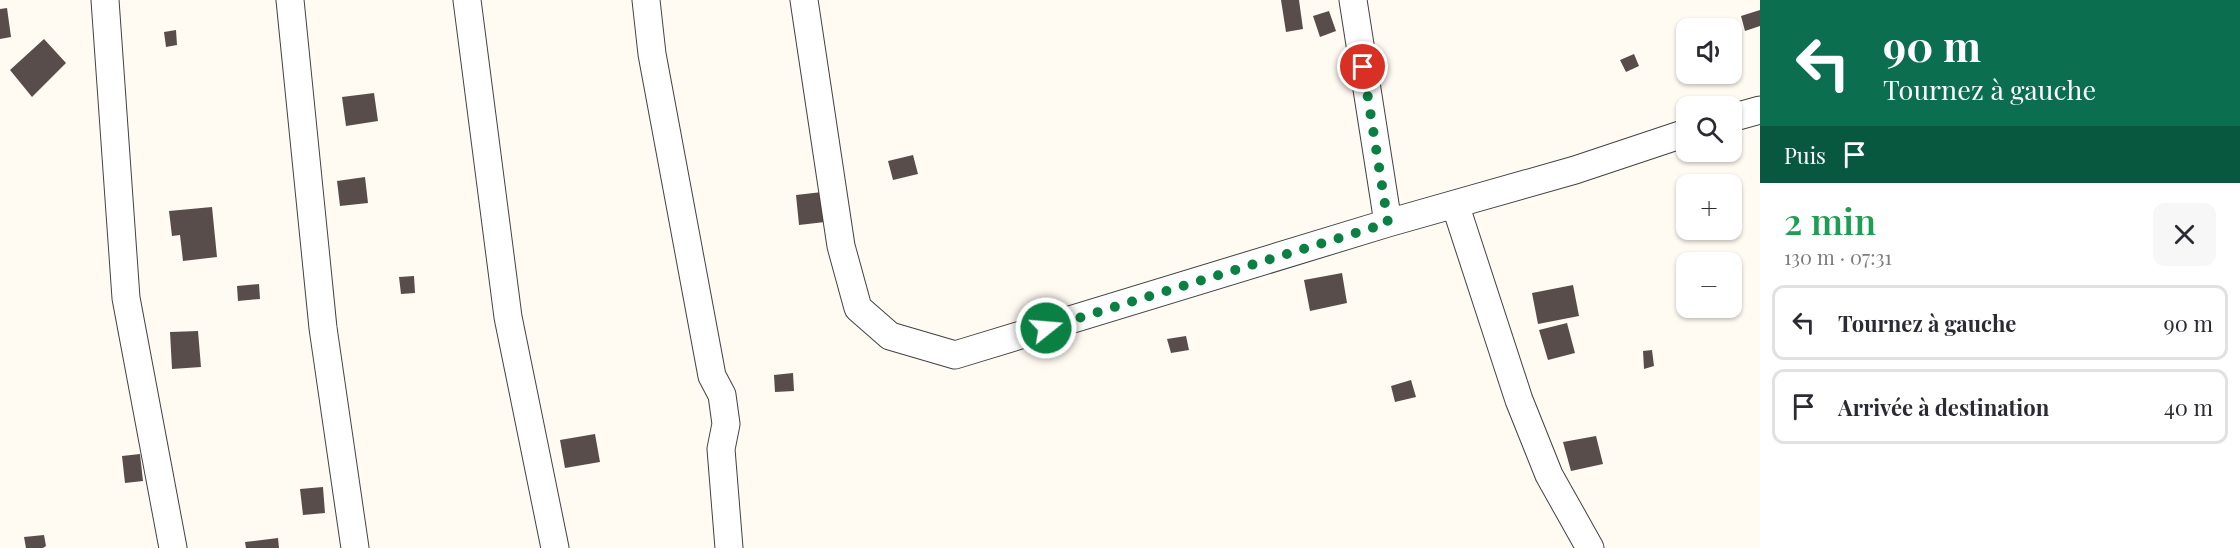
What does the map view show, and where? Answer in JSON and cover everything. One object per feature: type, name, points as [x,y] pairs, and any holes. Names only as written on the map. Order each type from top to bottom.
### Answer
[{"type":"street","points":[[105,0],[126,298],[173,548]]},
{"type":"street","points":[[290,0],[323,328],[355,548]]},
{"type":"street","points":[[467,0],[508,317],[555,548]]},
{"type":"street","points":[[646,0],[652,54],[712,376],[722,395],[726,424],[721,449],[729,548]]},
{"type":"street","points":[[804,0],[842,246],[858,308],[890,336],[955,355],[1388,223],[1575,170],[1676,136]]},
{"type":"street","points":[[1353,0],[1388,223]]},
{"type":"street","points":[[1742,115],[1760,110]]},
{"type":"street","points":[[1455,204],[1519,400],[1550,475],[1590,548]]},
{"type":"building","points":[[1281,0],[1299,0],[1303,29],[1286,32]]},
{"type":"building","points":[[7,8],[11,37],[0,39],[0,9]]},
{"type":"building","points":[[1760,10],[1760,26],[1745,31],[1741,16]]},
{"type":"building","points":[[1329,11],[1336,31],[1320,37],[1313,16]]},
{"type":"building","points":[[176,30],[177,45],[166,47],[164,32]]},
{"type":"building","points":[[44,39],[66,63],[32,97],[10,70]]},
{"type":"building","points":[[1634,54],[1639,66],[1626,72],[1620,60]]},
{"type":"building","points":[[374,93],[378,121],[346,126],[342,97]]},
{"type":"building","points":[[913,155],[918,174],[893,180],[888,161]]},
{"type":"building","points":[[365,177],[368,203],[340,206],[337,181]]},
{"type":"building","points":[[831,191],[825,222],[799,225],[796,195]]},
{"type":"building","points":[[212,207],[217,257],[183,261],[180,235],[172,236],[169,211]]},
{"type":"building","points":[[1342,273],[1347,303],[1310,311],[1304,280]]},
{"type":"building","points":[[414,276],[415,293],[401,294],[399,277]]},
{"type":"building","points":[[259,284],[260,299],[238,301],[237,286]]},
{"type":"building","points":[[1573,285],[1579,316],[1538,324],[1532,293]]},
{"type":"building","points":[[1567,323],[1575,353],[1548,360],[1539,330]]},
{"type":"building","points":[[198,331],[201,367],[172,369],[170,332]]},
{"type":"building","points":[[1186,336],[1189,350],[1171,353],[1167,339]]},
{"type":"building","points":[[1652,350],[1654,366],[1644,369],[1643,351]]},
{"type":"building","points":[[793,373],[794,391],[775,392],[774,375]]},
{"type":"building","points":[[1411,380],[1416,397],[1395,402],[1391,386]]},
{"type":"building","points":[[595,434],[600,462],[565,468],[560,440]]},
{"type":"building","points":[[1596,436],[1603,464],[1571,471],[1563,442]]},
{"type":"building","points":[[140,454],[143,481],[125,483],[122,456]]},
{"type":"building","points":[[323,487],[325,513],[303,515],[300,489]]},
{"type":"building","points":[[44,535],[46,546],[26,548],[24,537]]},
{"type":"building","points":[[278,538],[279,548],[246,548],[245,542]]},
{"type":"route","points":[[1046,328],[1388,223],[1363,67]]}]
